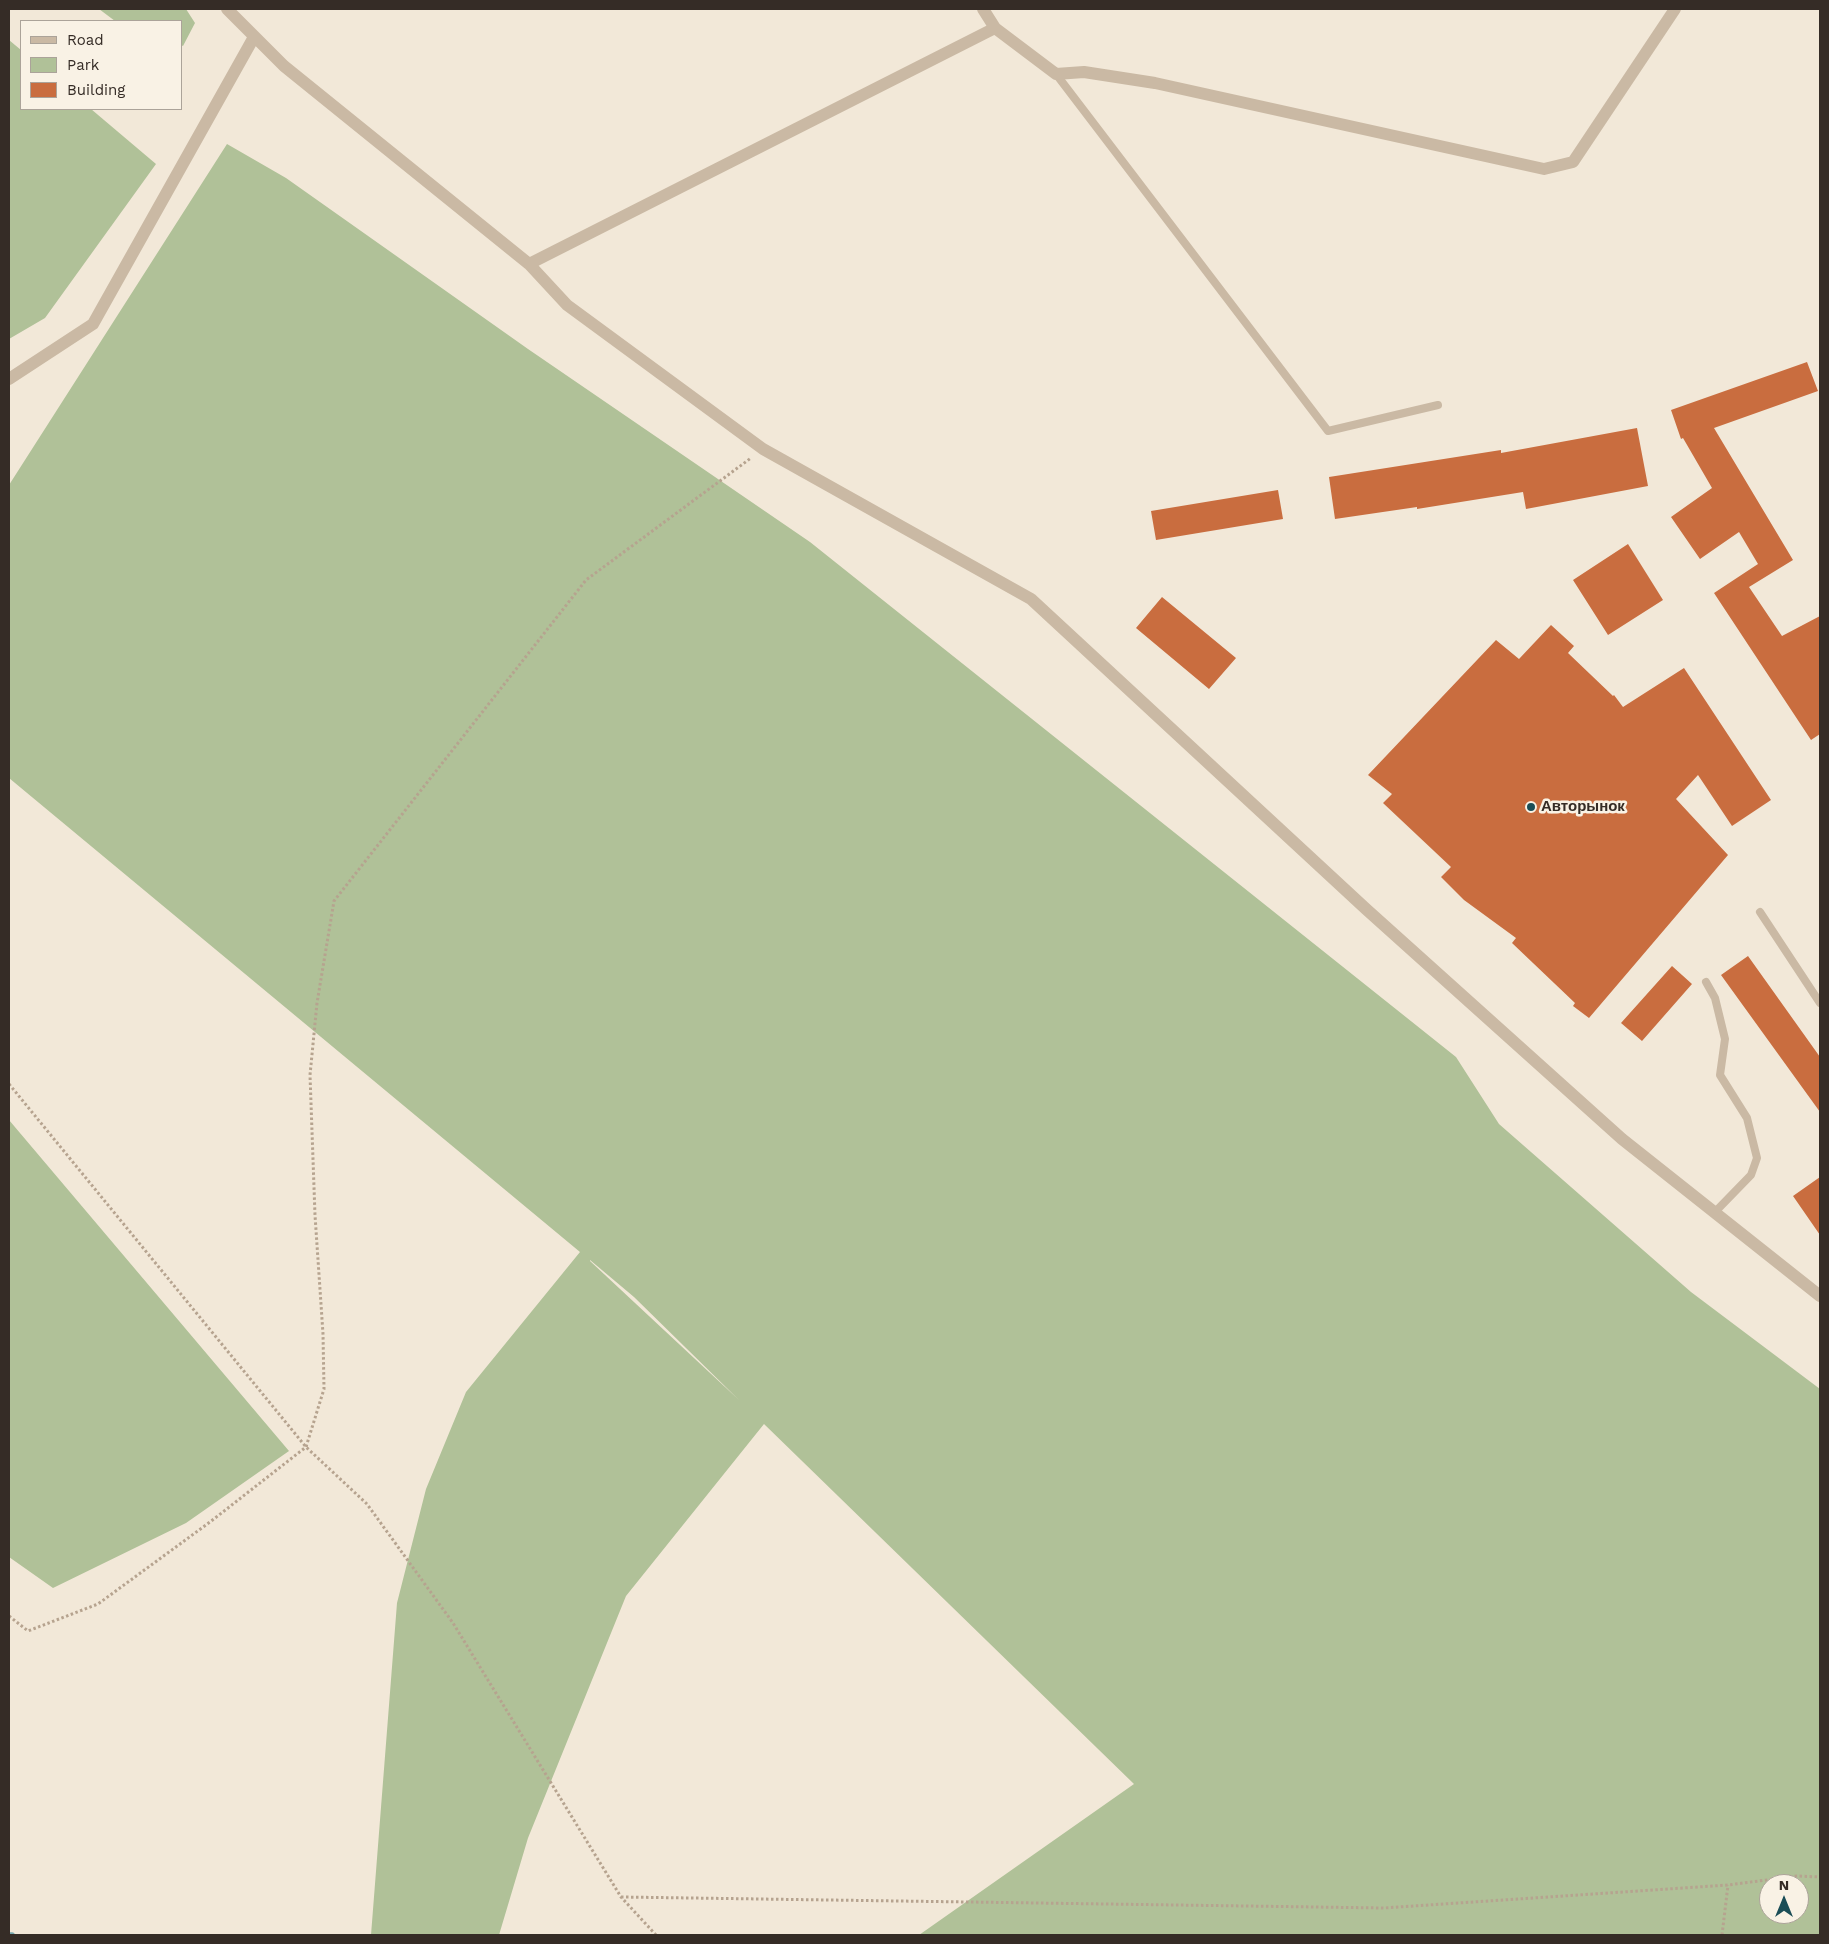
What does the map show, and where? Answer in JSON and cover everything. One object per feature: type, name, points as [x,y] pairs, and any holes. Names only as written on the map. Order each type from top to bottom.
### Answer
[{"type":"street","points":[[228,9],[284,66],[529,264],[567,305],[763,449],[1031,599],[1373,915],[1622,1139],[1820,1296]]},
{"type":"street","points":[[983,9],[995,28],[1056,74],[1084,72],[1156,83],[1544,169],[1573,162],[1675,9]]},
{"type":"street","points":[[529,264],[995,28]]},
{"type":"street","points":[[9,379],[93,324],[254,37]]},
{"type":"lane","points":[[1056,74],[1328,432],[1438,405]]},
{"type":"lane","points":[[1760,912],[1820,1003]]},
{"type":"lane","points":[[1706,982],[1715,998],[1725,1039],[1720,1075],[1748,1118],[1757,1158],[1751,1175],[1715,1212]]},
{"type":"path","points":[[9,1616],[28,1630],[98,1604],[210,1522],[306,1447],[324,1389],[310,1075],[317,1003],[334,901],[586,580],[763,449]]},
{"type":"path","points":[[9,1084],[306,1447],[366,1504],[453,1623],[621,1897],[656,1935]]},
{"type":"path","points":[[621,1897],[1384,1908],[1728,1885],[1797,1876],[1820,1877]]},
{"type":"path","points":[[1722,1935],[1728,1885]]},
{"type":"green space","points":[[99,9],[186,9],[195,23],[183,46],[182,20],[114,20]]},
{"type":"green space","points":[[9,40],[20,49],[20,110],[92,110],[156,164],[45,318],[9,339]]},
{"type":"green space","points":[[227,144],[286,178],[528,349],[810,542],[1456,1057],[1499,1124],[1691,1292],[1820,1389],[1820,1935],[919,1935],[1134,1784],[764,1424],[626,1596],[528,1838],[499,1935],[371,1935],[397,1603],[426,1489],[466,1392],[580,1252],[9,778],[9,485]],"holes":[[[590,1260],[634,1297],[739,1400]]]},
{"type":"green space","points":[[9,1120],[289,1451],[186,1523],[53,1588],[9,1557]]},
{"type":"building","points":[[1807,362],[1818,391],[1714,428],[1793,560],[1749,587],[1782,636],[1820,616],[1820,734],[1811,740],[1714,593],[1758,564],[1739,532],[1700,559],[1671,517],[1712,488],[1683,438],[1681,439],[1671,410]]},
{"type":"building","points":[[1637,428],[1648,486],[1526,509],[1523,492],[1417,509],[1417,507],[1335,519],[1329,477],[1501,450],[1501,453]]},
{"type":"building","points":[[1278,490],[1283,519],[1156,540],[1151,511]]},
{"type":"building","points":[[1628,544],[1663,600],[1608,635],[1573,580]]},
{"type":"building","points":[[1162,597],[1236,658],[1209,689],[1136,628]]},
{"type":"building","points":[[1551,625],[1574,646],[1568,653],[1614,695],[1623,707],[1684,668],[1771,800],[1732,826],[1698,775],[1676,799],[1728,855],[1589,1018],[1573,1006],[1575,1003],[1512,943],[1516,938],[1464,900],[1441,877],[1451,867],[1383,803],[1392,794],[1368,775],[1496,640],[1519,659]]},
{"type":"building","points":[[1748,956],[1820,1057],[1820,1112],[1721,975]]},
{"type":"building","points":[[1672,966],[1692,984],[1642,1041],[1621,1023]]},
{"type":"building","points":[[1820,1177],[1820,1235],[1793,1196]]},
{"type":"place","name":"Авторынок","points":[[1531,807]]}]
